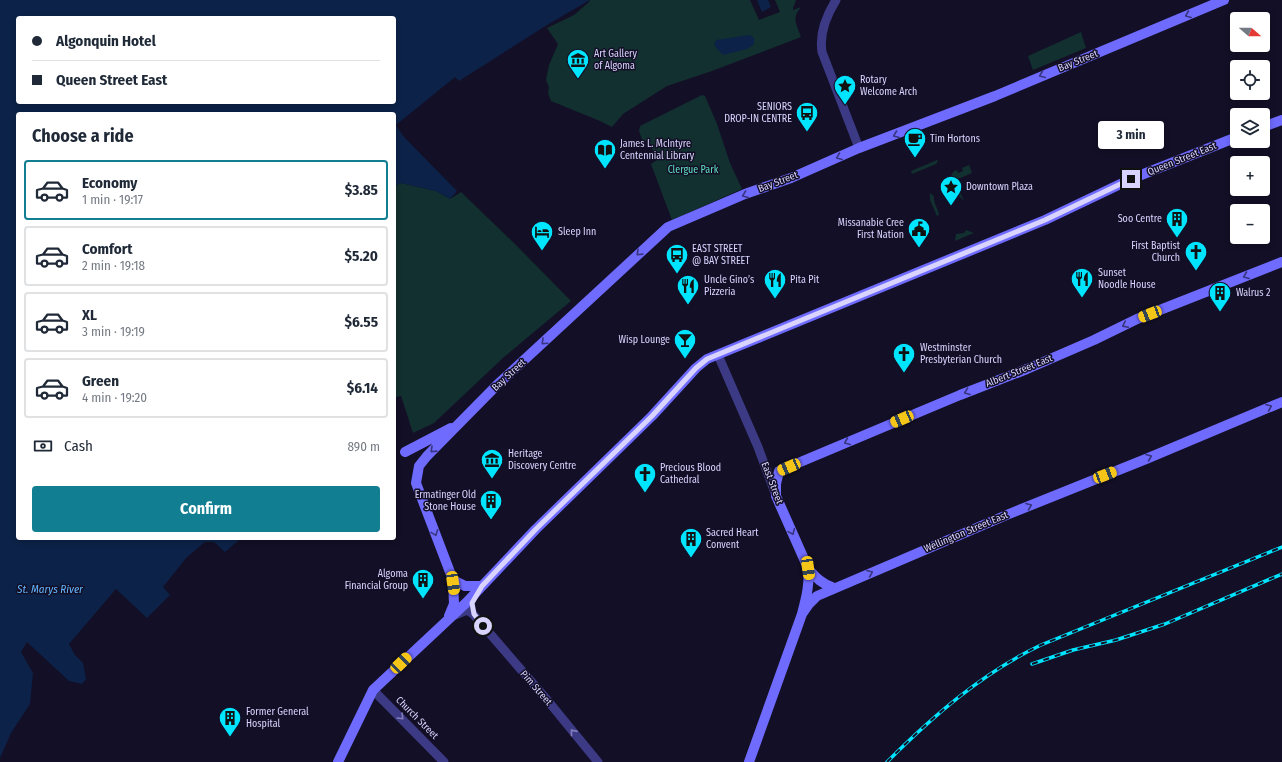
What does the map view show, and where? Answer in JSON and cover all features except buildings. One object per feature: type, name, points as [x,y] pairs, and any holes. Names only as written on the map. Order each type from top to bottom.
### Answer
[{"type":"main road","name":"Bay Street","points":[[453,580],[416,484],[419,466],[497,385],[668,227],[745,194],[791,178],[859,148],[995,96],[1224,0]]},
{"type":"main road","points":[[1270,124],[1282,120]]},
{"type":"main road","name":"Queen Street East","points":[[338,762],[373,690],[466,602],[536,529],[652,416],[696,368],[707,359],[1045,220],[1131,179],[1230,140]]},
{"type":"main road","name":"Albert Street East","points":[[779,471],[960,395],[1027,369],[1094,340],[1137,319],[1282,262]]},
{"type":"main road","name":"Wellington Street East","points":[[749,762],[802,614],[817,596],[1009,514],[1282,402]]},
{"type":"main road","points":[[405,452],[460,423]]},
{"type":"main road","points":[[776,496],[776,484],[779,471]]},
{"type":"main road","name":"East Street","points":[[776,496],[808,568],[808,590],[802,614]]},
{"type":"main road","points":[[808,568],[819,581],[834,588]]},
{"type":"main road","points":[[449,618],[454,604],[453,580],[465,586],[482,586]]},
{"type":"street","points":[[836,0],[831,8],[823,30],[821,42],[822,52],[859,148]]},
{"type":"street","name":"East Street","points":[[718,355],[758,447],[776,496]]},
{"type":"street","points":[[758,447],[772,467],[779,471]]},
{"type":"street","points":[[474,614],[472,603],[482,586]]},
{"type":"street","points":[[449,618],[467,610],[474,614]]},
{"type":"street","name":"Pim Street","points":[[474,614],[598,762]]},
{"type":"street","name":"Church Street","points":[[373,690],[444,762]]},
{"type":"green space","points":[[590,0],[750,0],[759,20],[780,12],[775,0],[796,0],[793,10],[801,7],[796,15],[796,22],[801,37],[712,71],[667,86],[623,114],[612,127],[551,101],[548,93],[549,87],[546,80],[549,65],[558,44],[547,28],[574,15]]},
{"type":"green space","points":[[1081,32],[1086,48],[1033,70],[1028,56]]},
{"type":"green space","name":"Clergue Park","points":[[702,95],[705,96],[717,124],[730,163],[742,189],[672,220],[651,164],[657,160],[648,140],[643,142],[639,131],[640,126]]},
{"type":"green space","points":[[937,160],[938,161],[936,164],[912,174],[911,171]]},
{"type":"green space","points":[[969,165],[972,173],[958,179],[952,178],[951,176],[953,172],[957,170],[958,173],[963,171],[962,168]]},
{"type":"green space","points":[[949,182],[957,185],[964,201],[957,194],[944,191]]},
{"type":"green space","points":[[401,183],[436,191],[450,199],[461,192],[571,301],[503,358],[434,423],[413,433],[401,396],[396,397],[396,185]]},
{"type":"green space","points":[[930,193],[934,196],[934,201],[939,215],[937,216],[930,200]]},
{"type":"green space","points":[[966,230],[974,233],[955,241],[956,234],[964,233]]},
{"type":"water","name":"St. Marys River","points":[[0,0],[590,0],[547,25],[459,81],[455,77],[396,125],[396,112],[16,112],[16,540],[239,540],[225,552],[214,542],[205,542],[187,557],[163,587],[170,595],[147,618],[116,589],[69,644],[75,655],[83,663],[86,679],[82,684],[69,681],[27,642],[21,652],[33,673],[30,704],[11,733],[0,758]]},
{"type":"water","points":[[757,0],[768,0],[771,7],[762,12]]},
{"type":"water","points":[[750,35],[754,38],[754,44],[747,49],[723,55],[714,45],[716,40]]},
{"type":"water","name":"St. Marys River","points":[[396,125],[404,137],[457,191],[450,199],[436,191],[401,183],[396,185]]},
{"type":"railway","points":[[887,762],[959,697],[978,682],[1019,656],[1041,645],[1282,547]]},
{"type":"railway","points":[[1032,664],[1073,650],[1116,640],[1165,624],[1282,574]]},
{"type":"place","name":"Art Gallery of Algoma","points":[[578,80]]},
{"type":"place","name":"Rotary Welcome Arch","points":[[845,106]]},
{"type":"place","name":"SENIORS DROP-IN CENTRE","points":[[807,132]]},
{"type":"place","name":"Tim Hortons","points":[[915,158]]},
{"type":"place","name":"James L. McIntyre Centennial Library","points":[[605,170]]},
{"type":"place","name":"Downtown Plaza","points":[[951,206]]},
{"type":"place","name":"Soo Centre","points":[[1177,238]]},
{"type":"place","name":"Missanabie Cree First Nation","points":[[919,248]]},
{"type":"place","name":"Sleep Inn","points":[[542,252]]},
{"type":"place","name":"First Baptist Church","points":[[1196,272]]},
{"type":"place","name":"EAST STREET @ BAY STREET","points":[[677,274]]},
{"type":"place","name":"Sunset Noodle House","points":[[1082,298]]},
{"type":"place","name":"Pita Pit","points":[[775,300]]},
{"type":"place","name":"Uncle Gino’s Pizzeria","points":[[688,306]]},
{"type":"place","name":"Walrus 2","points":[[1220,312]]},
{"type":"place","name":"Wisp Lounge","points":[[685,360]]},
{"type":"place","name":"Westminster Presbyterian Church","points":[[904,374]]},
{"type":"place","name":"Heritage Discovery Centre","points":[[492,480]]},
{"type":"place","name":"Precious Blood Cathedral","points":[[645,494]]},
{"type":"place","name":"Ermatinger Old Stone House","points":[[491,520]]},
{"type":"place","name":"Sacred Heart Convent","points":[[691,558]]},
{"type":"place","name":"Algoma Financial Group","points":[[423,600]]},
{"type":"place","name":"Former General Hospital","points":[[230,738]]},
{"type":"route","points":[[483,626],[474,614],[472,603],[474,597],[482,586],[536,529],[652,416],[696,368],[707,359],[1045,220],[1131,179]]}]
